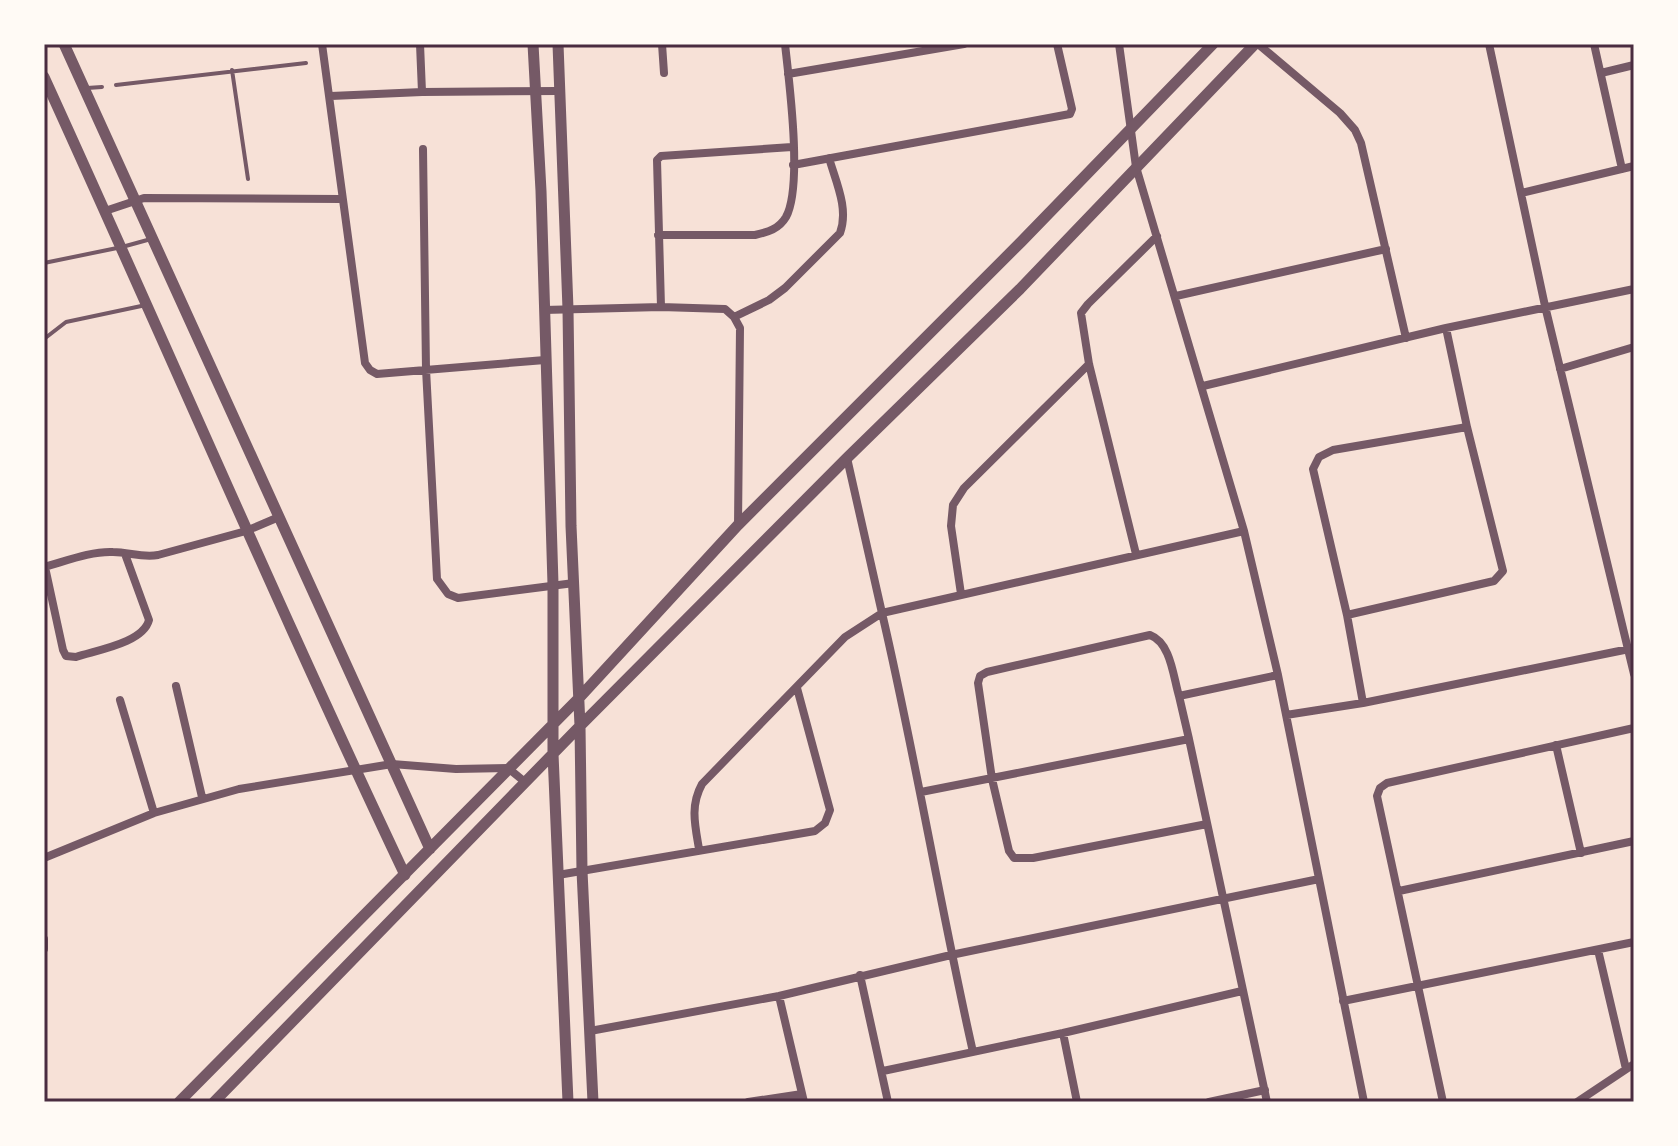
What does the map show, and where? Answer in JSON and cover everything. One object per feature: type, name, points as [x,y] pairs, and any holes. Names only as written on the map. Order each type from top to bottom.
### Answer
[{"type":"street","points":[[64,44],[430,849]]},
{"type":"street","points":[[322,44],[365,363],[377,374],[545,360]]},
{"type":"street","points":[[420,44],[422,92]]},
{"type":"street","points":[[533,44],[541,191],[553,584],[552,724],[568,1102]]},
{"type":"street","points":[[558,44],[582,871],[593,1102]]},
{"type":"street","points":[[662,44],[664,73]]},
{"type":"street","points":[[658,235],[755,235],[770,232],[781,225],[788,215],[793,190],[793,165],[785,44]]},
{"type":"street","points":[[788,74],[964,44]]},
{"type":"street","points":[[793,165],[1070,114],[1072,109],[1057,44]]},
{"type":"street","points":[[1119,44],[1136,167],[1244,531],[1278,675],[1364,1102]]},
{"type":"street","points":[[179,1102],[579,698],[738,525],[1010,253],[1213,44]]},
{"type":"street","points":[[214,1102],[580,726],[1020,289],[1256,44],[1340,113],[1355,130],[1361,143],[1406,338]]},
{"type":"street","points":[[1489,44],[1545,306],[1631,648],[1634,674]]},
{"type":"street","points":[[1594,44],[1622,169]]},
{"type":"street","points":[[1601,73],[1634,65]]},
{"type":"street","points":[[44,77],[246,531],[405,875]]},
{"type":"street","points":[[331,96],[558,91]]},
{"type":"street","points":[[661,307],[655,163],[661,156],[792,147]]},
{"type":"street","points":[[423,149],[426,369],[437,579],[441,588],[458,598],[574,583]]},
{"type":"street","points":[[734,317],[769,300],[785,288],[840,233],[844,221],[843,209],[829,158]]},
{"type":"street","points":[[1521,193],[1634,166]]},
{"type":"street","points":[[105,211],[135,199],[341,199]]},
{"type":"street","points":[[1136,554],[1089,364],[1081,313],[1157,236]]},
{"type":"street","points":[[1176,296],[1386,249]]},
{"type":"street","points":[[1203,386],[1446,328],[1634,289]]},
{"type":"street","points":[[544,310],[725,309],[734,317],[740,328],[738,525]]},
{"type":"street","points":[[1347,615],[1487,584],[1501,577],[1503,571],[1446,328]]},
{"type":"street","points":[[1560,369],[1634,347]]},
{"type":"street","points":[[961,594],[951,526],[953,505],[964,488],[1089,364]]},
{"type":"street","points":[[1363,703],[1347,615],[1313,469],[1319,457],[1333,450],[1467,427]]},
{"type":"street","points":[[847,458],[921,792],[951,955],[973,1052]]},
{"type":"street","points":[[125,554],[149,620],[148,625],[138,636],[76,657],[66,656],[44,567],[98,553],[125,554],[143,557],[158,555],[246,531],[279,517]]},
{"type":"street","points":[[699,849],[693,814],[695,797],[702,784],[845,637],[862,624],[882,613],[1244,531]]},
{"type":"street","points":[[1207,824],[1014,858],[1009,851],[992,779],[978,683],[980,676],[1150,635],[1159,638],[1165,646],[1189,739],[1267,1102]]},
{"type":"street","points":[[1286,715],[1363,703],[1631,648]]},
{"type":"street","points":[[1179,696],[1278,675]]},
{"type":"street","points":[[176,686],[202,797]]},
{"type":"street","points":[[558,875],[815,831],[825,823],[830,810],[797,688]]},
{"type":"street","points":[[120,700],[154,813]]},
{"type":"street","points":[[1443,1102],[1377,796],[1380,788],[1387,783],[1634,728]]},
{"type":"street","points":[[921,792],[1189,739]]},
{"type":"street","points":[[1556,745],[1581,853]]},
{"type":"street","points":[[44,858],[202,797],[392,764],[456,769],[508,768],[525,782]]},
{"type":"street","points":[[1399,891],[1634,841]]},
{"type":"street","points":[[590,1031],[779,996],[951,955],[1319,879]]},
{"type":"street","points":[[44,939],[44,949]]},
{"type":"street","points":[[1343,1001],[1634,942]]},
{"type":"street","points":[[1577,1102],[1630,1066],[1598,950]]},
{"type":"street","points":[[860,975],[888,1102]]},
{"type":"street","points":[[883,1071],[1242,991]]},
{"type":"street","points":[[748,1102],[803,1098],[779,996]]},
{"type":"street","points":[[1063,1033],[1077,1102]]},
{"type":"street","points":[[1209,1102],[1265,1090]]},
{"type":"lane","points":[[116,85],[306,63]]},
{"type":"lane","points":[[232,70],[248,179]]},
{"type":"lane","points":[[84,89],[102,87]]},
{"type":"lane","points":[[44,263],[152,238]]},
{"type":"lane","points":[[44,339],[66,322],[147,305]]}]
